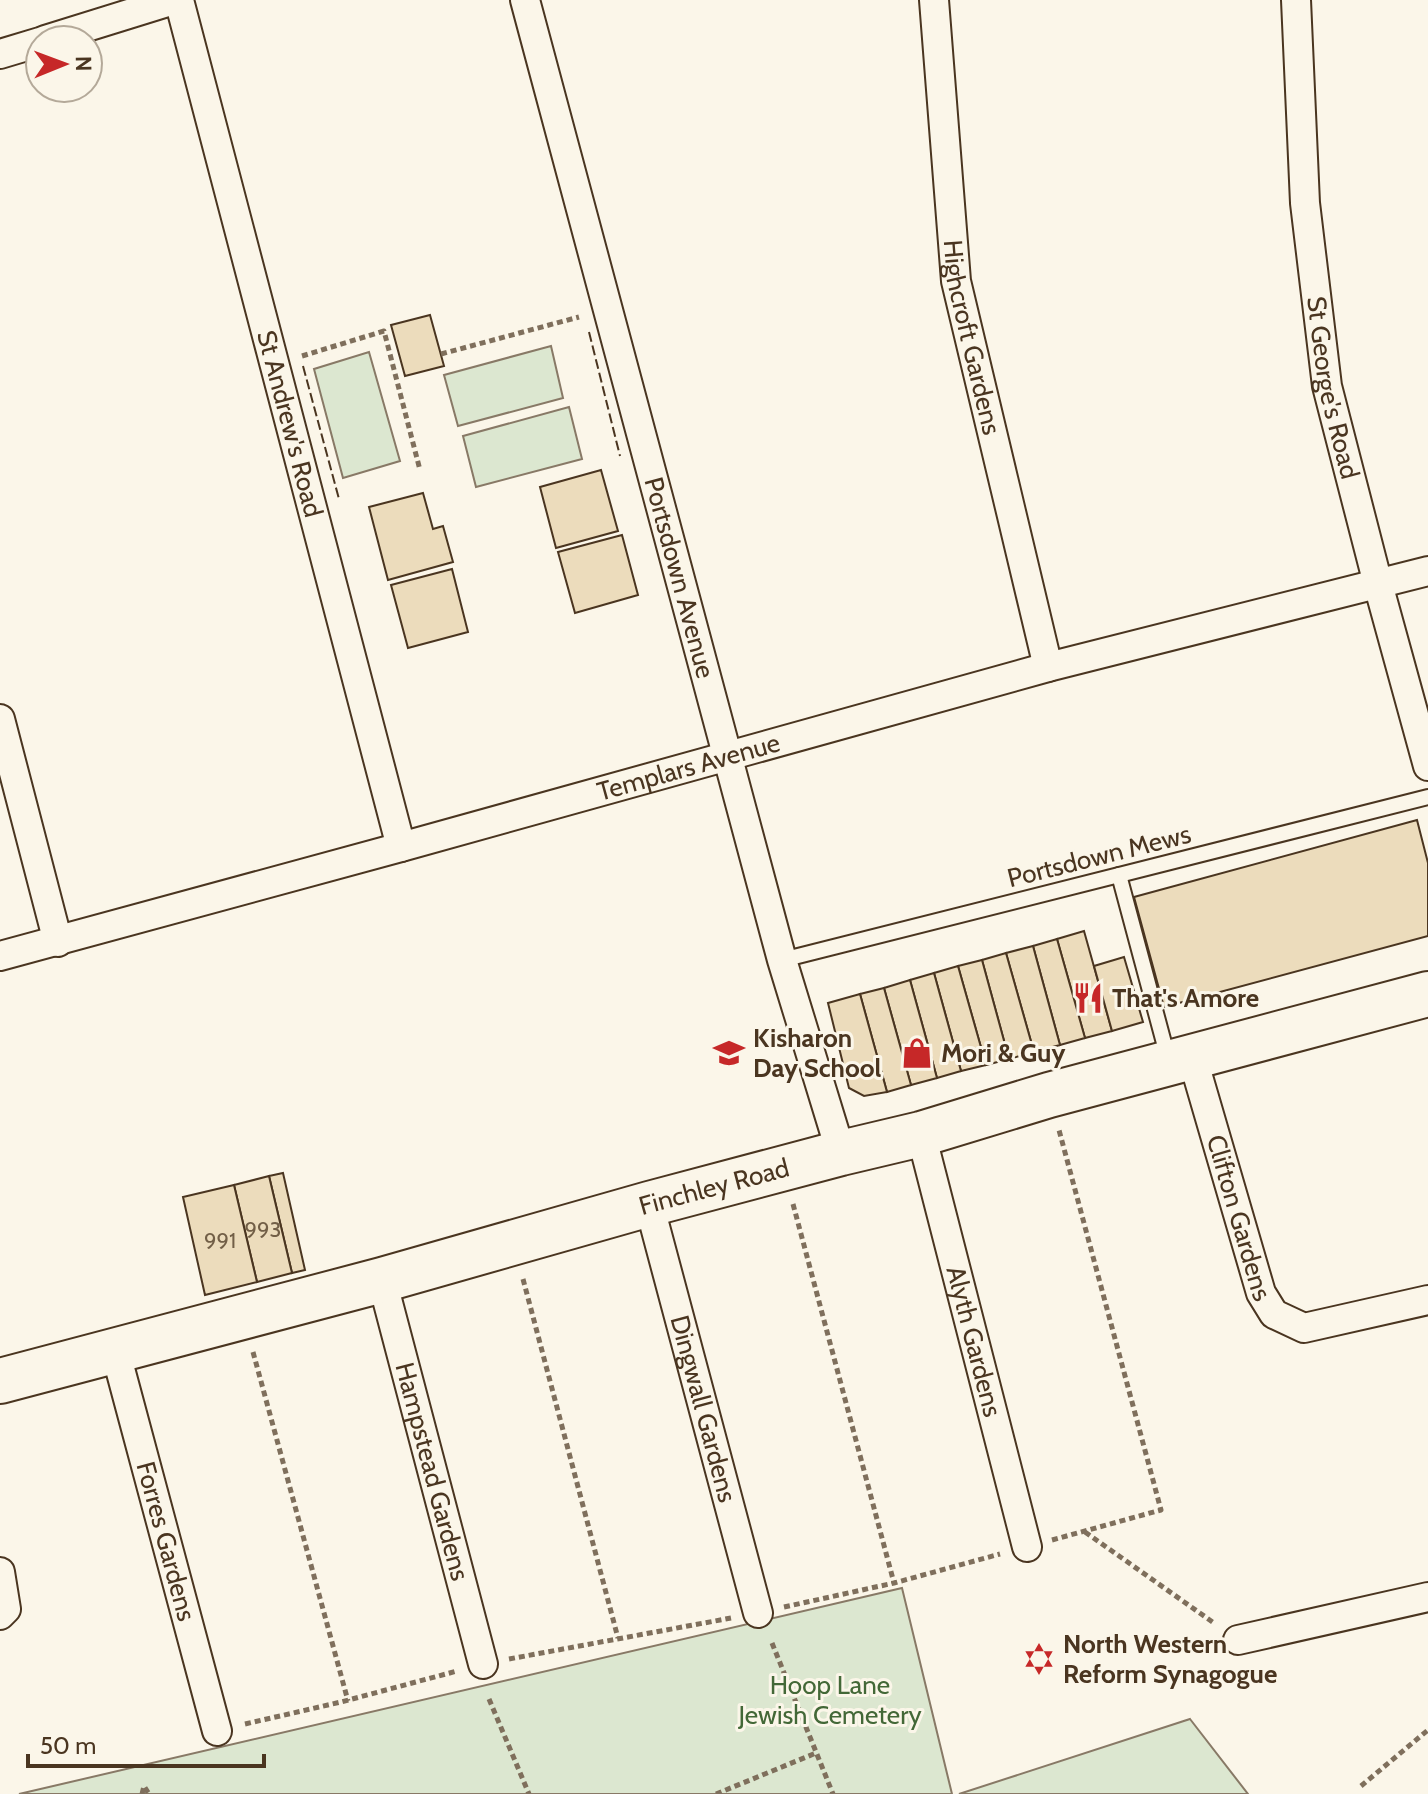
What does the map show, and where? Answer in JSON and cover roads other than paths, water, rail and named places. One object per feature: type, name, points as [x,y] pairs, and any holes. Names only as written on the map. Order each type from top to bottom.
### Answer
[{"type":"main road","name":"Finchley Road","points":[[0,1381],[382,1280],[649,1204],[921,1134],[1049,1095],[1428,994]]},
{"type":"street","points":[[98,24],[176,0]]},
{"type":"street","name":"St Andrew's Road","points":[[176,0],[401,847]]},
{"type":"street","name":"Portsdown Avenue","points":[[525,0],[782,960],[841,1153]]},
{"type":"street","name":"Highcroft Gardens","points":[[934,0],[956,281],[1048,667]]},
{"type":"street","name":"St George's Road","points":[[1296,0],[1305,203],[1327,386],[1428,766]]},
{"type":"street","points":[[0,54],[24,47]]},
{"type":"street","name":"Templars Avenue","points":[[0,956],[1048,667],[1428,571]]},
{"type":"street","points":[[0,719],[58,942]]},
{"type":"street","name":"Clifton Gardens","points":[[1180,1059],[1261,1293],[1274,1314],[1304,1328],[1428,1300]]},
{"type":"street","name":"Alyth Gardens","points":[[921,1134],[1027,1547]]},
{"type":"street","name":"Dingwall Gardens","points":[[649,1204],[758,1613]]},
{"type":"street","name":"Hampstead Gardens","points":[[382,1280],[483,1664]]},
{"type":"street","name":"Forres Gardens","points":[[115,1350],[217,1731]]},
{"type":"street","points":[[0,1572],[6,1609],[0,1615]]},
{"type":"street","points":[[1238,1640],[1428,1597]]},
{"type":"lane","name":"Portsdown Mews","points":[[782,960],[1428,797]]},
{"type":"lane","points":[[1119,875],[1180,1059]]},
{"type":"place","name":"That's Amore","points":[[1088,998]]},
{"type":"place","name":"Kisharon Day School","points":[[729,1053]]},
{"type":"place","name":"Mori & Guy","points":[[917,1053]]},
{"type":"place","name":"North Western Reform Synagogue","points":[[1039,1659]]},
{"type":"park label","name":"Hoop Lane Jewish Cemetery","points":[[830,1700]]}]
